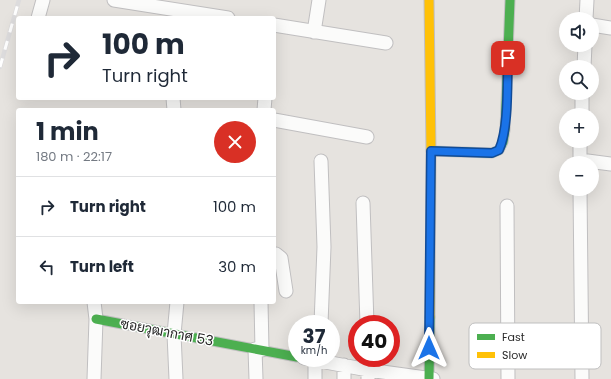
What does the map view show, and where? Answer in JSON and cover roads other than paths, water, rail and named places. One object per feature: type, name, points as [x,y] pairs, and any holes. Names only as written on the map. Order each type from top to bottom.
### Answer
[{"type":"street","points":[[39,16],[43,0]]},
{"type":"street","points":[[114,0],[215,16]]},
{"type":"street","points":[[314,32],[319,0]]},
{"type":"street","points":[[340,364],[431,379],[431,151],[428,0]]},
{"type":"street","points":[[431,151],[492,153],[499,150],[503,142],[505,130],[510,0]]},
{"type":"street","points":[[586,0],[586,12]]},
{"type":"street","points":[[276,25],[386,42]]},
{"type":"street","points":[[599,26],[611,28]]},
{"type":"street","points":[[276,120],[367,137]]},
{"type":"street","points":[[321,161],[324,247],[322,315]]},
{"type":"street","points":[[599,163],[611,164]]},
{"type":"street","points":[[580,196],[581,323]]},
{"type":"street","points":[[363,203],[367,315]]},
{"type":"street","points":[[506,206],[507,323]]},
{"type":"street","points":[[276,254],[281,258],[286,291]]},
{"type":"street","points":[[94,304],[96,318],[94,379]]},
{"type":"street","points":[[176,379],[174,334],[177,304]]},
{"type":"street","points":[[256,379],[261,304]]},
{"type":"street","name":"ซอยวุฒากาศ 53","points":[[96,318],[288,355]]},
{"type":"street","points":[[344,365],[344,379]]},
{"type":"street","points":[[315,367],[315,379]]},
{"type":"street","points":[[508,369],[508,379]]},
{"type":"street","points":[[582,369],[582,379]]},
{"type":"railway","points":[[0,67],[19,0]]}]
